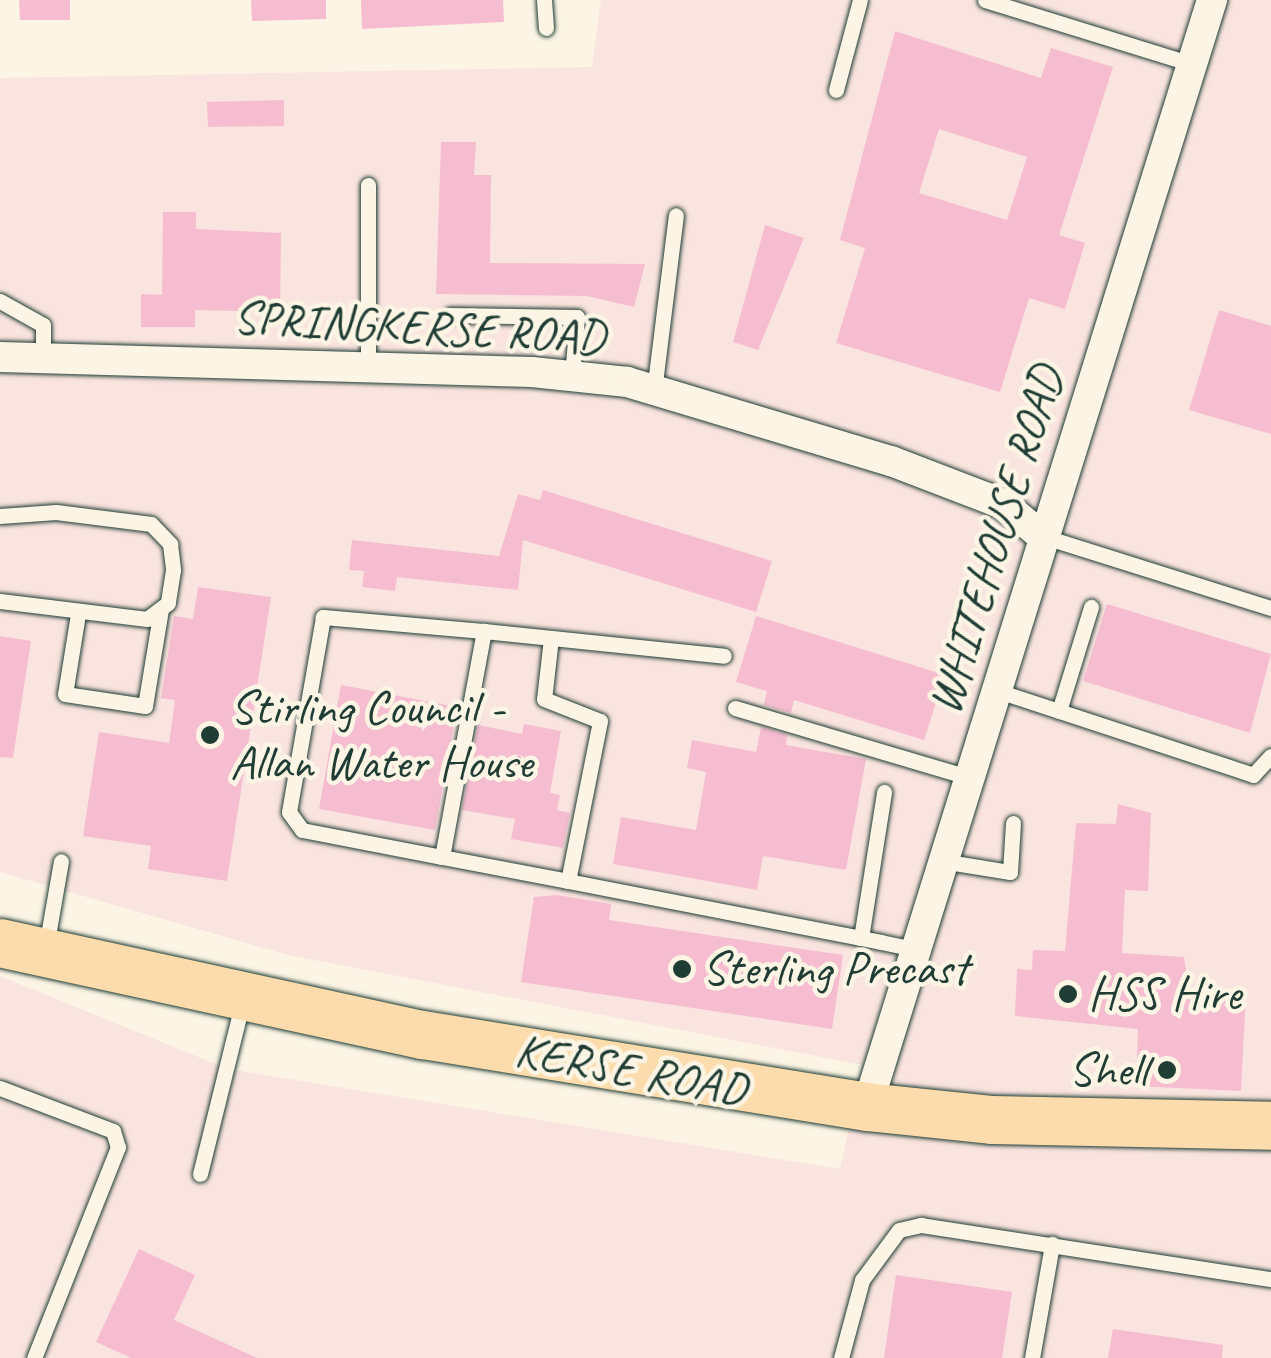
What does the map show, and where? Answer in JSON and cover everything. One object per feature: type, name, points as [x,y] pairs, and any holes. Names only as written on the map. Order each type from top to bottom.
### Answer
[{"type":"main road","name":"KERSE ROAD","points":[[22,950],[244,1000],[867,1107],[993,1120],[1271,1126]]},
{"type":"street","name":"WHITEHOUSE ROAD","points":[[867,1107],[1212,0]]},
{"type":"street","name":"SPRINGKERSE ROAD","points":[[0,357],[368,366],[572,376],[654,390],[892,461],[1003,504],[1042,536]]},
{"type":"lane","points":[[544,0],[546,28]]},
{"type":"lane","points":[[836,90],[860,0]]},
{"type":"lane","points":[[985,0],[1192,64]]},
{"type":"lane","points":[[368,185],[368,366]]},
{"type":"lane","points":[[654,390],[676,214]]},
{"type":"lane","points":[[0,300],[43,325],[43,358]]},
{"type":"lane","points":[[450,315],[577,317],[572,376]]},
{"type":"lane","points":[[0,516],[56,512],[151,524],[170,544],[145,706],[66,694],[78,614]]},
{"type":"lane","points":[[1042,536],[1271,608]]},
{"type":"lane","points":[[0,601],[78,614],[146,619],[160,609]]},
{"type":"lane","points":[[1059,711],[1091,607]]},
{"type":"lane","points":[[724,656],[332,615],[319,623],[294,822],[442,857],[914,948]]},
{"type":"lane","points":[[442,857],[484,630]]},
{"type":"lane","points":[[551,638],[544,700],[600,721],[568,882]]},
{"type":"lane","points":[[994,690],[1253,775],[1271,756]]},
{"type":"lane","points":[[735,708],[968,776]]},
{"type":"lane","points":[[861,938],[884,792]]},
{"type":"lane","points":[[942,860],[1010,872],[1012,823]]},
{"type":"lane","points":[[22,950],[62,860]]},
{"type":"lane","points":[[200,1174],[244,1000]]},
{"type":"lane","points":[[0,1088],[113,1131],[118,1147],[34,1358]]},
{"type":"lane","points":[[842,1358],[862,1280],[898,1230],[921,1225],[1271,1278]]},
{"type":"lane","points":[[1032,1358],[1052,1244]]},
{"type":"shaded area","points":[[601,0],[1271,0],[1271,1358],[0,1358],[0,976],[228,1069],[840,1169],[863,1065],[288,955],[0,872],[0,78],[592,67]]},
{"type":"building","points":[[19,0],[70,0],[70,20],[20,20]]},
{"type":"building","points":[[251,0],[326,0],[326,19],[252,21]]},
{"type":"building","points":[[361,0],[503,0],[504,22],[362,29]]},
{"type":"building","points":[[895,31],[1041,78],[1051,48],[1113,67],[1059,235],[1085,243],[1065,309],[1029,298],[1000,392],[836,343],[865,248],[840,240]],"holes":[[[939,129],[1027,157],[1007,220],[919,193]]]},
{"type":"building","points":[[284,100],[284,126],[208,127],[207,102]]},
{"type":"building","points":[[441,142],[476,142],[474,175],[491,175],[490,263],[645,264],[634,307],[587,296],[436,294]]},
{"type":"building","points":[[163,212],[196,212],[196,229],[281,233],[280,312],[195,310],[195,327],[141,327],[141,294],[162,295]]},
{"type":"building","points":[[765,225],[804,238],[758,350],[733,342]]},
{"type":"building","points":[[1219,310],[1271,326],[1271,434],[1189,410]]},
{"type":"building","points":[[543,490],[772,561],[756,612],[523,540],[518,590],[397,577],[395,591],[362,587],[364,571],[349,570],[352,540],[499,556],[518,494],[540,500]]},
{"type":"building","name":"Stirling Council - Allan Water House","points":[[198,587],[271,597],[227,881],[148,869],[151,846],[83,836],[99,732],[169,743],[175,700],[161,698],[174,616],[193,619]]},
{"type":"building","points":[[1107,604],[1271,654],[1250,733],[1083,681]]},
{"type":"building","points":[[756,616],[945,675],[924,740],[794,700],[791,713],[764,705],[767,691],[736,682]]},
{"type":"building","points":[[0,636],[31,641],[13,758],[0,757]]},
{"type":"building","points":[[341,685],[457,707],[435,830],[319,809]]},
{"type":"building","points":[[524,724],[561,731],[550,793],[560,795],[557,810],[570,813],[563,848],[511,839],[515,819],[462,810],[478,725],[522,734]]},
{"type":"building","points":[[761,727],[787,735],[786,745],[866,759],[846,870],[763,856],[757,890],[613,864],[621,817],[696,830],[706,772],[687,768],[692,740],[756,752]]},
{"type":"building","points":[[1118,804],[1151,813],[1148,891],[1125,890],[1122,953],[1184,957],[1189,989],[1246,993],[1241,1091],[1136,1086],[1138,1029],[1015,1016],[1017,969],[1032,970],[1033,950],[1065,951],[1076,823],[1116,824]]},
{"type":"building","name":"Sterling Precast","points":[[557,895],[611,904],[609,920],[843,955],[832,1029],[521,982],[534,897]]},
{"type":"building","points":[[139,1249],[195,1275],[174,1320],[257,1358],[131,1358],[96,1342]]},
{"type":"building","points":[[896,1275],[1012,1292],[1002,1358],[884,1358]]},
{"type":"building","points":[[1113,1329],[1223,1345],[1222,1358],[1108,1358]]},
{"type":"place","name":"Stirling Council - Allan Water House","points":[[210,735]]},
{"type":"place","name":"Sterling Precast","points":[[682,969]]},
{"type":"place","name":"HSS Hire","points":[[1068,994]]},
{"type":"place","name":"Shell","points":[[1167,1070]]}]
